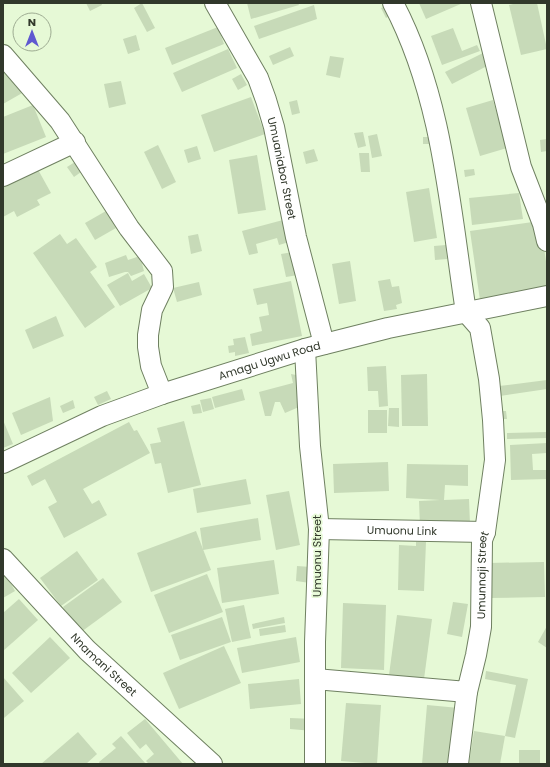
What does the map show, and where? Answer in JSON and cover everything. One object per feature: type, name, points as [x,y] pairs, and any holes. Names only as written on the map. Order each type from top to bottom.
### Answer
[{"type":"street","name":"Umuaniabor Street","points":[[215,3],[258,78],[274,127],[296,237],[314,346]]},
{"type":"street","points":[[393,3],[410,42],[429,99],[440,146],[466,312]]},
{"type":"street","points":[[481,3],[521,167],[543,224],[547,241]]},
{"type":"street","points":[[3,55],[60,121],[75,142],[129,228],[162,271],[163,287],[152,310],[148,334],[148,347],[152,366],[162,394]]},
{"type":"street","points":[[3,176],[75,142]]},
{"type":"street","name":"Amagu Ugwu Road","points":[[3,463],[102,416],[162,394],[314,346],[466,312],[547,296]]},
{"type":"street","name":"Umunnaji Street","points":[[458,764],[467,692],[481,627],[482,540],[485,532],[495,460],[489,379],[480,328],[466,312]]},
{"type":"street","name":"Umuonu Street","points":[[314,346],[310,446],[319,529],[315,679],[316,764]]},
{"type":"street","name":"Umuonu Link","points":[[319,529],[485,532]]},
{"type":"street","name":"Nnamani Street","points":[[3,559],[87,650],[211,764]]},
{"type":"street","points":[[315,679],[467,692]]},
{"type":"building","points":[[86,3],[101,3],[102,5],[90,11]]},
{"type":"building","points":[[142,3],[155,28],[147,32],[134,8]]},
{"type":"building","points":[[247,3],[298,3],[299,5],[251,19]]},
{"type":"building","points":[[419,3],[463,3],[426,19]]},
{"type":"building","points":[[517,3],[537,3],[547,49],[521,55],[509,5]]},
{"type":"building","points":[[314,5],[317,19],[259,39],[254,26]]},
{"type":"building","points":[[388,5],[393,14],[386,18],[381,8]]},
{"type":"building","points":[[218,27],[224,44],[172,65],[165,48]]},
{"type":"building","points":[[453,28],[462,51],[477,45],[480,51],[442,65],[431,36]]},
{"type":"building","points":[[136,35],[140,50],[128,54],[123,39]]},
{"type":"building","points":[[290,47],[294,56],[273,65],[269,56]]},
{"type":"building","points":[[228,49],[237,68],[182,92],[173,73]]},
{"type":"building","points":[[485,52],[491,64],[452,84],[445,72]]},
{"type":"building","points":[[330,56],[344,58],[340,78],[326,75]]},
{"type":"building","points":[[3,61],[24,92],[3,104]]},
{"type":"building","points":[[241,74],[247,85],[238,90],[232,79]]},
{"type":"building","points":[[121,81],[126,104],[109,108],[104,84]]},
{"type":"building","points":[[251,97],[265,134],[214,152],[201,115]]},
{"type":"building","points":[[297,100],[300,113],[292,115],[289,102]]},
{"type":"building","points":[[493,100],[507,148],[480,156],[466,108]]},
{"type":"building","points":[[33,105],[46,137],[3,154],[3,117]]},
{"type":"building","points":[[363,132],[366,146],[358,148],[354,133]]},
{"type":"building","points":[[377,134],[382,156],[372,158],[368,136]]},
{"type":"building","points":[[423,137],[433,137],[433,144],[423,144]]},
{"type":"building","points":[[547,139],[547,151],[541,152],[540,140]]},
{"type":"building","points":[[158,145],[176,182],[162,189],[144,152]]},
{"type":"building","points":[[197,146],[201,159],[188,163],[184,150]]},
{"type":"building","points":[[314,149],[318,161],[306,164],[303,152]]},
{"type":"building","points":[[359,153],[369,153],[370,172],[361,172]]},
{"type":"building","points":[[257,155],[266,210],[238,214],[229,160]]},
{"type":"building","points":[[75,162],[81,172],[74,177],[67,167]]},
{"type":"building","points":[[36,166],[51,193],[37,200],[40,205],[17,217],[14,211],[3,217],[3,184]]},
{"type":"building","points":[[474,169],[475,175],[465,177],[464,170]]},
{"type":"building","points":[[429,188],[437,238],[414,242],[406,192]]},
{"type":"building","points":[[519,193],[523,219],[472,225],[469,198]]},
{"type":"building","points":[[106,211],[116,228],[95,240],[85,223]]},
{"type":"building","points":[[283,220],[289,242],[279,245],[277,238],[256,244],[258,253],[249,255],[242,231]]},
{"type":"building","points":[[540,221],[547,268],[547,290],[480,300],[470,231]]},
{"type":"building","points":[[60,234],[67,244],[76,238],[97,267],[90,272],[115,307],[85,328],[33,253]]},
{"type":"building","points":[[198,234],[202,251],[191,254],[188,236]]},
{"type":"building","points":[[446,245],[447,259],[435,260],[434,246]]},
{"type":"building","points":[[293,252],[298,275],[286,277],[281,254]]},
{"type":"building","points":[[126,255],[128,260],[140,256],[144,271],[131,276],[128,272],[125,272],[109,277],[105,263]]},
{"type":"building","points":[[350,261],[356,301],[339,304],[332,264]]},
{"type":"building","points":[[128,273],[132,281],[144,274],[152,288],[120,306],[107,285]]},
{"type":"building","points":[[390,279],[392,287],[399,286],[402,303],[396,305],[397,309],[384,311],[378,281]]},
{"type":"building","points":[[291,281],[302,336],[252,346],[250,334],[262,331],[259,317],[269,315],[267,303],[257,305],[253,289]]},
{"type":"building","points":[[199,282],[202,295],[177,302],[173,288]]},
{"type":"building","points":[[56,316],[64,336],[33,349],[25,330]]},
{"type":"building","points":[[245,337],[249,353],[235,356],[235,352],[229,353],[228,346],[234,345],[233,339]]},
{"type":"building","points":[[386,366],[388,406],[379,407],[378,391],[368,391],[367,367]]},
{"type":"building","points":[[291,374],[301,376],[306,404],[285,413],[280,402],[275,402],[271,416],[265,416],[259,392],[293,383]]},
{"type":"building","points":[[427,374],[428,426],[402,426],[401,375]]},
{"type":"building","points":[[547,380],[547,389],[500,396],[499,386]]},
{"type":"building","points":[[242,389],[245,400],[215,408],[212,397]]},
{"type":"building","points":[[107,391],[111,399],[98,405],[94,397]]},
{"type":"building","points":[[50,397],[53,421],[21,435],[12,413]]},
{"type":"building","points":[[211,398],[214,409],[203,412],[200,400]]},
{"type":"building","points":[[73,400],[75,408],[63,413],[60,406]]},
{"type":"building","points":[[200,404],[202,413],[193,414],[191,406]]},
{"type":"building","points":[[389,408],[399,408],[399,427],[388,426]]},
{"type":"building","points":[[368,410],[387,410],[387,433],[368,433]]},
{"type":"building","points":[[498,411],[506,411],[507,419],[498,419]]},
{"type":"building","points":[[3,420],[13,444],[3,448]]},
{"type":"building","points":[[184,421],[201,485],[168,493],[161,463],[155,464],[150,444],[161,442],[157,428]]},
{"type":"building","points":[[129,422],[134,431],[137,430],[150,453],[83,489],[92,504],[99,500],[107,515],[64,538],[48,507],[57,502],[45,479],[32,486],[27,476]]},
{"type":"building","points":[[547,432],[547,438],[507,439],[507,433]]},
{"type":"building","points":[[547,443],[547,453],[532,454],[533,470],[547,470],[547,479],[511,480],[510,445]]},
{"type":"building","points":[[388,462],[389,491],[334,493],[333,464]]},
{"type":"building","points":[[407,464],[468,465],[468,486],[445,485],[444,500],[469,499],[470,524],[420,526],[419,501],[440,500],[406,498]]},
{"type":"building","points":[[246,479],[251,504],[197,513],[193,489]]},
{"type":"building","points":[[289,491],[300,545],[276,550],[266,495]]},
{"type":"building","points":[[258,518],[261,540],[203,550],[200,528]]},
{"type":"building","points":[[196,531],[211,570],[151,592],[137,553]]},
{"type":"building","points":[[416,542],[426,542],[424,591],[398,590],[399,545],[416,546]]},
{"type":"building","points":[[77,551],[98,580],[61,606],[40,578]]},
{"type":"building","points":[[274,560],[279,594],[222,603],[217,568]]},
{"type":"building","points":[[544,562],[545,597],[489,598],[488,563]]},
{"type":"building","points":[[297,566],[311,567],[310,583],[296,581]]},
{"type":"building","points":[[3,569],[15,591],[3,598]]},
{"type":"building","points":[[207,574],[223,612],[169,633],[154,595]]},
{"type":"building","points":[[103,578],[122,602],[81,632],[63,607]]},
{"type":"building","points":[[19,599],[38,620],[3,651],[3,613]]},
{"type":"building","points":[[453,602],[468,604],[462,637],[447,634]]},
{"type":"building","points":[[343,603],[386,605],[384,670],[341,668]]},
{"type":"building","points":[[244,605],[251,638],[232,642],[225,609]]},
{"type":"building","points":[[397,615],[432,619],[424,679],[389,675]]},
{"type":"building","points":[[222,617],[231,642],[180,660],[171,635]]},
{"type":"building","points":[[284,617],[285,623],[253,629],[252,624]]},
{"type":"building","points":[[285,625],[286,632],[260,636],[259,629]]},
{"type":"building","points":[[547,626],[547,648],[538,642]]},
{"type":"building","points":[[50,637],[70,658],[31,693],[12,673]]},
{"type":"building","points":[[296,637],[300,662],[242,673],[237,648]]},
{"type":"building","points":[[224,646],[241,683],[179,709],[163,673]]},
{"type":"building","points":[[486,671],[528,679],[515,738],[505,736],[516,685],[485,679]]},
{"type":"building","points":[[3,677],[24,701],[4,718],[3,717]]},
{"type":"building","points":[[299,679],[301,704],[250,709],[248,684]]},
{"type":"building","points":[[346,703],[381,705],[377,764],[341,761]]},
{"type":"building","points":[[427,705],[459,708],[455,764],[422,764]]},
{"type":"building","points":[[290,718],[314,719],[313,731],[290,729]]},
{"type":"building","points":[[145,719],[183,764],[149,764],[146,761],[154,754],[146,744],[140,749],[127,733]]},
{"type":"building","points":[[474,731],[505,736],[500,764],[469,764]]},
{"type":"building","points":[[78,732],[97,754],[86,764],[41,764]]},
{"type":"building","points":[[121,736],[146,764],[100,764],[99,762],[116,748],[112,744]]},
{"type":"building","points":[[519,750],[540,750],[540,764],[519,764]]}]
